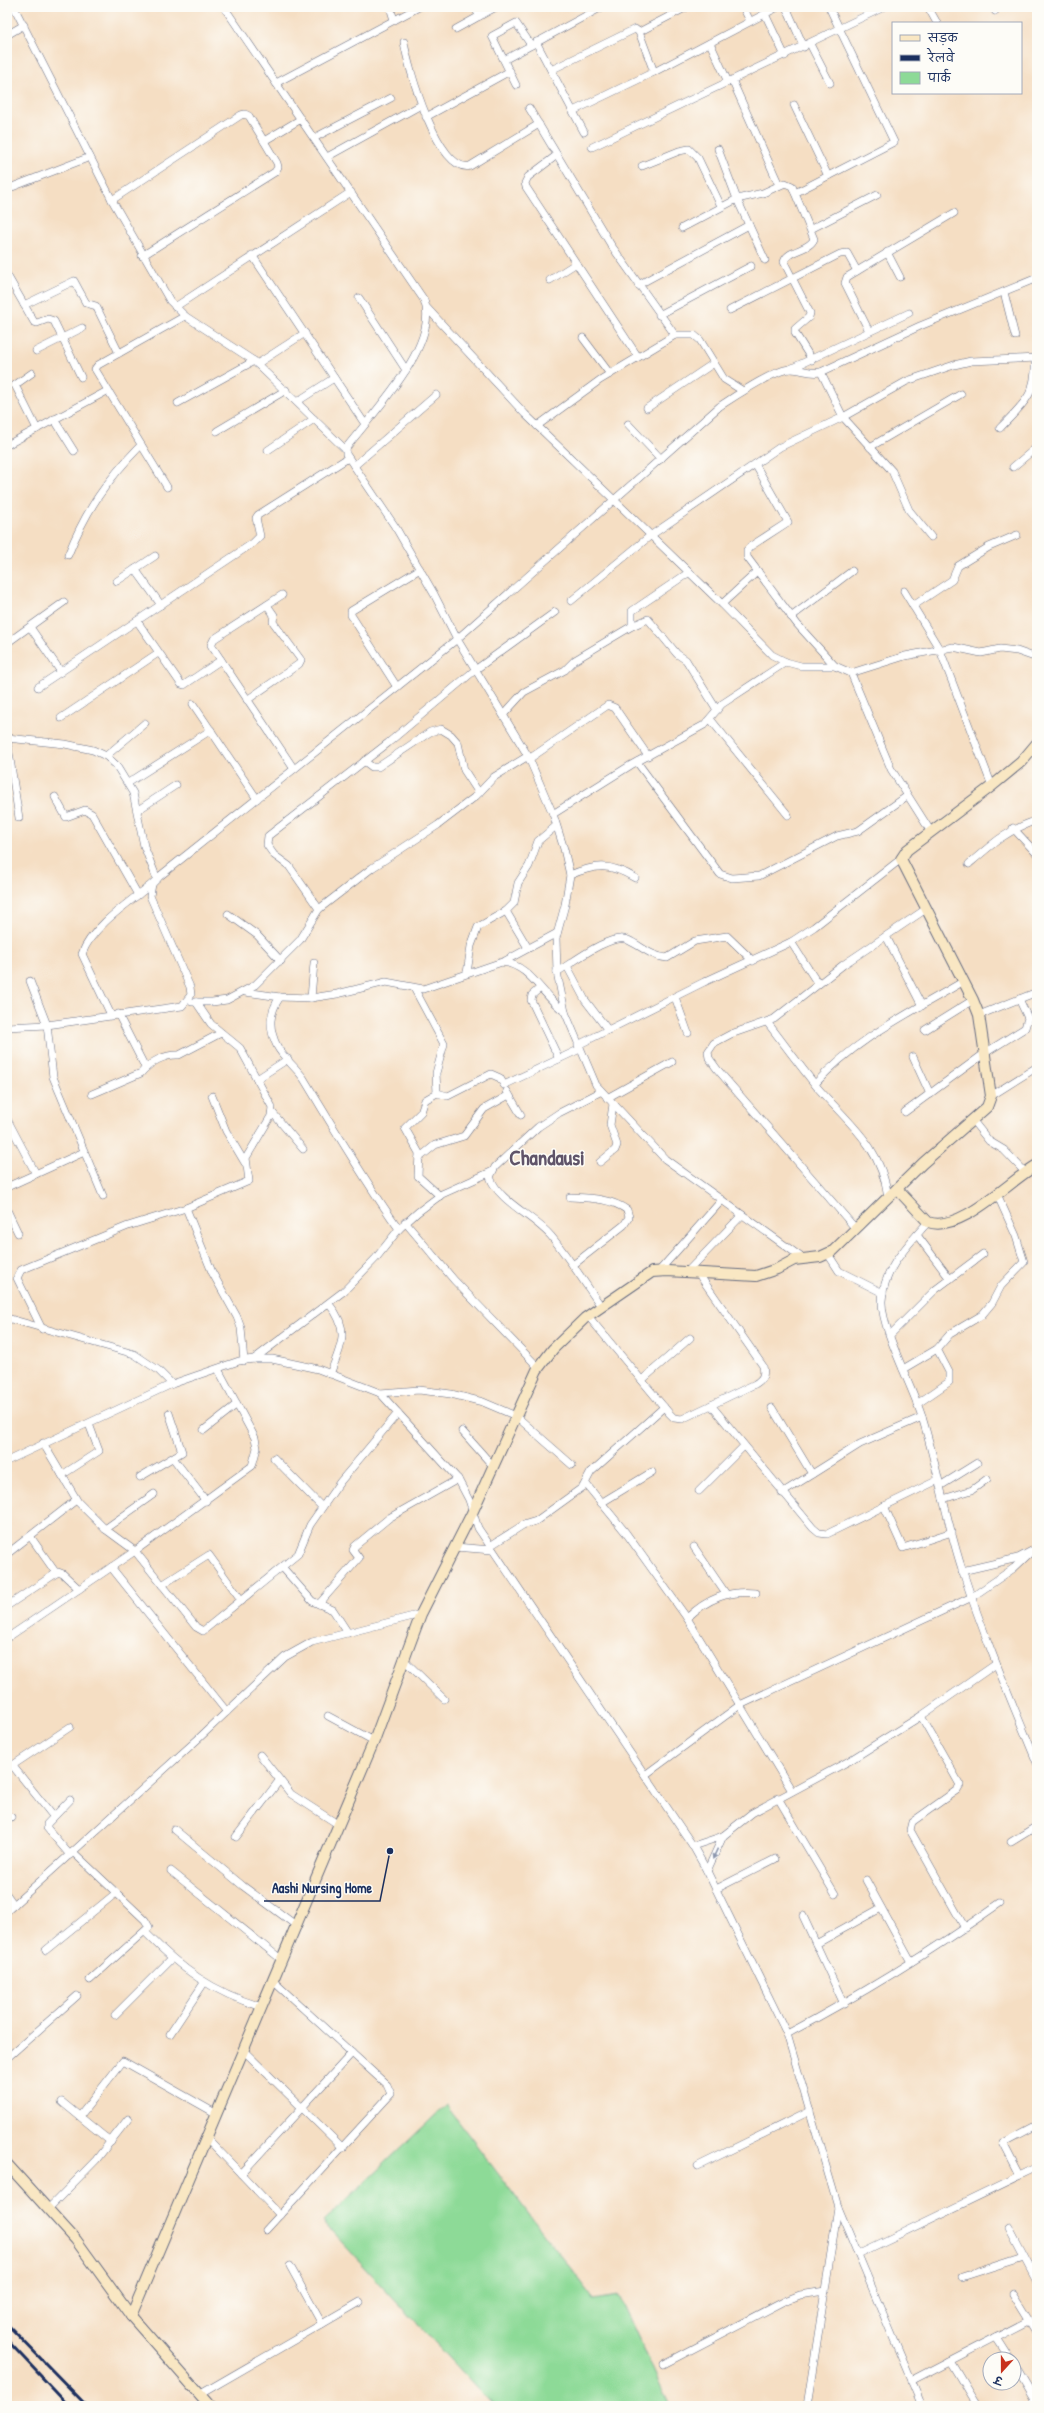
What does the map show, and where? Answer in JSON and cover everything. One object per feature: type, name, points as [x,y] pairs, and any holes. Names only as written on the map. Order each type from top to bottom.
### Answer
[{"type":"street","points":[[14,7],[112,200],[142,256],[174,307],[256,362],[346,450],[348,458],[396,528],[456,639],[528,757],[553,814],[570,875],[565,905],[557,933],[555,947],[557,972],[565,1012],[579,1047],[600,1092],[665,1160],[801,1257]]},
{"type":"street","points":[[224,7],[424,300],[427,308],[428,318],[426,332],[406,370],[346,450]]},
{"type":"street","points":[[390,7],[394,20]]},
{"type":"street","points":[[276,83],[419,7]]},
{"type":"street","points":[[474,7],[480,16]]},
{"type":"street","points":[[456,29],[496,7]]},
{"type":"street","points":[[504,60],[534,44],[588,10],[602,7]]},
{"type":"street","points":[[640,32],[687,7]]},
{"type":"street","points":[[743,7],[750,21]]},
{"type":"street","points":[[573,111],[654,72],[778,7]]},
{"type":"street","points":[[786,7],[830,83]]},
{"type":"street","points":[[795,193],[894,142],[829,7]]},
{"type":"street","points":[[592,147],[840,30],[884,7]]},
{"type":"street","points":[[928,7],[936,22]]},
{"type":"street","points":[[765,14],[785,56]]},
{"type":"street","points":[[516,85],[492,36],[513,23],[517,23],[534,44],[551,70],[584,132]]},
{"type":"street","points":[[7,35],[24,25]]},
{"type":"street","points":[[551,70],[632,30],[637,29],[640,32],[654,72]]},
{"type":"street","points":[[404,42],[413,84],[421,105],[426,116],[456,164],[465,167],[539,124]]},
{"type":"street","points":[[710,43],[730,81],[779,185]]},
{"type":"street","points":[[426,116],[510,71]]},
{"type":"street","points":[[314,138],[391,98]]},
{"type":"street","points":[[327,157],[421,105]]},
{"type":"street","points":[[794,105],[828,176]]},
{"type":"street","points":[[529,108],[611,245],[638,285],[676,335]]},
{"type":"street","points":[[112,200],[241,114],[249,116],[277,163],[277,170],[142,256]]},
{"type":"street","points":[[264,141],[301,119]]},
{"type":"street","points":[[718,148],[737,199],[765,260]]},
{"type":"street","points":[[642,166],[679,151],[689,149],[698,158],[721,206]]},
{"type":"street","points":[[557,155],[528,177],[525,183],[575,264],[638,357]]},
{"type":"street","points":[[7,189],[90,157]]},
{"type":"street","points":[[682,228],[721,206],[737,199],[763,193],[779,185],[788,183],[795,193],[811,229],[813,242],[785,258],[785,266],[810,313],[808,317],[797,325],[795,333],[812,360]]},
{"type":"street","points":[[174,307],[350,192]]},
{"type":"street","points":[[811,229],[877,195]]},
{"type":"street","points":[[869,331],[845,283],[847,277],[886,252],[954,213]]},
{"type":"street","points":[[638,285],[749,225]]},
{"type":"street","points":[[886,252],[900,277]]},
{"type":"street","points":[[730,310],[844,253],[850,255],[857,271]]},
{"type":"street","points":[[252,255],[365,424]]},
{"type":"street","points":[[550,280],[575,264]]},
{"type":"street","points":[[659,314],[751,266]]},
{"type":"street","points":[[7,275],[34,322],[37,323],[48,319],[54,321],[81,377]]},
{"type":"street","points":[[792,369],[806,373],[821,372],[863,350],[1037,278]]},
{"type":"street","points":[[24,305],[74,281],[86,302],[96,306],[119,353]]},
{"type":"street","points":[[1004,292],[1015,336]]},
{"type":"street","points":[[359,298],[406,370]]},
{"type":"street","points":[[427,308],[537,426],[614,498],[650,536],[722,604],[760,645],[772,655],[786,662],[802,666],[835,666]]},
{"type":"street","points":[[145,1067],[114,1015],[82,954],[84,947],[107,920],[456,639],[720,406],[743,391],[812,360],[869,331],[909,313]]},
{"type":"street","points":[[167,487],[95,372],[95,366],[186,316]]},
{"type":"street","points":[[36,351],[82,328]]},
{"type":"street","points":[[178,403],[256,362],[305,333]]},
{"type":"street","points":[[537,426],[610,374],[676,335],[694,335],[700,340],[724,379],[743,391]]},
{"type":"street","points":[[583,338],[610,374]]},
{"type":"street","points":[[571,601],[650,536],[780,447],[843,417],[907,382],[954,365],[971,361],[1036,358],[1036,382],[1029,395],[1000,428]]},
{"type":"street","points":[[647,408],[714,363]]},
{"type":"street","points":[[821,372],[843,417],[892,471],[909,510],[931,537]]},
{"type":"street","points":[[32,373],[15,385],[37,429]]},
{"type":"street","points":[[298,402],[334,378]]},
{"type":"street","points":[[217,431],[286,390]]},
{"type":"street","points":[[7,445],[107,391]]},
{"type":"street","points":[[870,447],[961,394]]},
{"type":"street","points":[[354,466],[436,395]]},
{"type":"street","points":[[268,450],[314,418]]},
{"type":"street","points":[[54,420],[74,450]]},
{"type":"street","points":[[628,424],[661,459]]},
{"type":"street","points":[[68,555],[80,524],[97,495],[117,469],[141,445]]},
{"type":"street","points":[[1013,467],[1037,447]]},
{"type":"street","points":[[38,687],[257,539],[260,532],[257,523],[258,514],[348,458]]},
{"type":"street","points":[[755,464],[788,522],[747,550],[747,557],[791,617],[835,666],[851,674],[891,769],[930,832]]},
{"type":"street","points":[[914,606],[952,580],[958,566],[989,548],[1017,535]]},
{"type":"street","points":[[117,581],[155,556]]},
{"type":"street","points":[[135,569],[161,605]]},
{"type":"street","points":[[397,687],[351,615],[351,611],[420,570]]},
{"type":"street","points":[[722,604],[758,571]]},
{"type":"street","points":[[791,617],[852,571]]},
{"type":"street","points":[[632,626],[632,611],[688,573]]},
{"type":"street","points":[[904,591],[940,650],[992,786]]},
{"type":"street","points":[[282,595],[212,642],[211,645],[294,769]]},
{"type":"street","points":[[7,643],[64,602]]},
{"type":"street","points":[[248,700],[299,664],[301,660],[273,622],[274,615],[267,605]]},
{"type":"street","points":[[319,909],[289,866],[274,855],[266,841],[272,832],[364,761],[475,670],[555,612]]},
{"type":"street","points":[[503,715],[524,692],[565,670],[575,660],[632,626],[648,619],[677,654],[686,660],[717,710]]},
{"type":"street","points":[[137,621],[181,684],[184,685],[221,660]]},
{"type":"street","points":[[30,627],[61,672]]},
{"type":"street","points":[[851,674],[882,662],[953,647],[980,653],[1000,649],[1017,651],[1037,658]]},
{"type":"street","points":[[61,718],[158,653]]},
{"type":"street","points":[[553,814],[637,762],[711,720],[717,710],[734,696],[786,662]]},
{"type":"street","points":[[193,704],[257,798]]},
{"type":"street","points":[[188,1000],[196,1002],[227,1000],[245,992],[280,961],[300,940],[319,909],[372,868],[438,825],[479,793],[494,777],[528,757],[608,705],[615,708],[648,756]]},
{"type":"street","points":[[711,720],[788,814]]},
{"type":"street","points":[[106,756],[145,723]]},
{"type":"street","points":[[128,783],[211,730]]},
{"type":"street","points":[[364,761],[372,767],[378,767],[430,732],[441,730],[451,735],[458,743],[464,770],[479,793]]},
{"type":"street","points":[[7,1027],[47,1025],[174,1008],[188,1000],[191,995],[190,987],[150,896],[154,881],[144,846],[138,810],[128,783],[116,765],[106,756],[65,744],[7,739],[19,818]]},
{"type":"street","points":[[504,1085],[559,1059],[608,1030],[791,942],[814,927],[901,859],[907,850],[992,786],[1021,762],[1037,743]]},
{"type":"street","points":[[637,762],[720,874],[732,878],[759,876],[837,836],[858,830],[907,796]]},
{"type":"street","points":[[138,810],[176,785]]},
{"type":"street","points":[[55,797],[66,817],[85,810],[92,814],[138,895]]},
{"type":"street","points":[[969,864],[995,841],[1013,828],[1037,820]]},
{"type":"street","points":[[467,974],[471,946],[478,927],[506,911],[514,903],[518,883],[530,866],[538,841],[556,826]]},
{"type":"street","points":[[1013,828],[1037,854]]},
{"type":"street","points":[[130,2316],[244,2051],[374,1741],[403,1659],[422,1614],[472,1513],[539,1368],[553,1349],[588,1316],[641,1277],[659,1272],[756,1276],[769,1273],[801,1257],[820,1257],[828,1254],[948,1141],[973,1121],[987,1107],[991,1096],[979,1016],[964,981],[901,859]]},
{"type":"street","points":[[570,875],[590,866],[599,866],[609,867],[635,878]]},
{"type":"street","points":[[856,1229],[709,1058],[708,1052],[714,1043],[731,1034],[767,1022],[780,1015],[854,957],[926,909]]},
{"type":"street","points":[[506,911],[528,948]]},
{"type":"street","points":[[228,914],[257,935],[280,961]]},
{"type":"street","points":[[245,992],[280,997],[311,998],[337,994],[386,982],[394,982],[414,988],[430,988],[502,962],[557,933]]},
{"type":"street","points":[[557,972],[605,943],[618,938],[630,941],[655,955],[667,958],[695,941],[721,935],[732,938],[753,961]]},
{"type":"street","points":[[886,936],[922,1006]]},
{"type":"street","points":[[791,942],[818,984]]},
{"type":"street","points":[[502,962],[521,967],[549,1000],[565,1012]]},
{"type":"street","points":[[311,998],[314,963]]},
{"type":"street","points":[[567,966],[585,1000],[608,1030]]},
{"type":"street","points":[[30,981],[47,1025],[53,1077],[103,1196]]},
{"type":"street","points":[[815,1084],[833,1064],[865,1040],[964,981]]},
{"type":"street","points":[[414,988],[444,1044],[436,1079],[437,1093]]},
{"type":"street","points":[[539,989],[532,995],[531,1000],[559,1059]]},
{"type":"street","points":[[979,1016],[1037,992]]},
{"type":"street","points":[[280,997],[271,1012],[270,1021],[277,1046],[298,1070],[358,1170],[399,1229]]},
{"type":"street","points":[[675,997],[688,1033]]},
{"type":"street","points":[[905,1112],[985,1053],[1025,1028],[1028,1023],[1028,1018],[1019,999]]},
{"type":"street","points":[[925,1030],[973,1000]]},
{"type":"street","points":[[196,1002],[211,1024],[240,1048],[272,1107],[272,1112],[248,1153],[245,1163]]},
{"type":"street","points":[[767,1022],[815,1084],[864,1137],[882,1169],[888,1197]]},
{"type":"street","points":[[92,1094],[141,1073],[145,1067],[171,1053],[179,1054],[221,1033]]},
{"type":"street","points":[[913,1057],[930,1094]]},
{"type":"street","points":[[257,1078],[288,1059]]},
{"type":"street","points":[[607,1098],[672,1062]]},
{"type":"street","points":[[991,1096],[1037,1067]]},
{"type":"street","points":[[440,1196],[418,1176],[418,1150],[406,1131],[405,1126],[421,1112],[426,1100],[437,1093],[448,1096],[491,1074],[500,1078],[521,1115]]},
{"type":"street","points":[[254,1359],[329,1304],[376,1258],[405,1222],[440,1196],[491,1172],[538,1127],[559,1112],[600,1092]]},
{"type":"street","points":[[418,1158],[435,1145],[464,1136],[484,1109],[509,1095]]},
{"type":"street","points":[[42,1329],[17,1278],[21,1270],[128,1226],[186,1208],[249,1181],[249,1174],[245,1163],[226,1131],[212,1096]]},
{"type":"street","points":[[600,1162],[615,1150],[617,1145],[610,1125],[612,1104]]},
{"type":"street","points":[[272,1112],[303,1149]]},
{"type":"street","points":[[7,1119],[36,1174]]},
{"type":"street","points":[[973,1121],[989,1140],[1004,1150],[1024,1172]]},
{"type":"street","points":[[7,1186],[84,1152]]},
{"type":"street","points":[[897,1189],[928,1222],[934,1225],[943,1224],[979,1208],[1024,1172],[1037,1165]]},
{"type":"street","points":[[491,1172],[490,1176],[492,1184],[502,1194],[534,1219],[550,1235],[573,1265],[600,1306]]},
{"type":"street","points":[[904,1369],[937,1349],[950,1334],[988,1308],[1000,1286],[1024,1262],[1016,1236],[996,1194]]},
{"type":"street","points":[[570,1197],[595,1198],[614,1203],[624,1208],[629,1214],[624,1224],[573,1265]]},
{"type":"street","points":[[659,1272],[722,1200]]},
{"type":"street","points":[[186,1208],[212,1272],[237,1316],[241,1328],[244,1360]]},
{"type":"street","points":[[7,1210],[18,1233]]},
{"type":"street","points":[[687,1272],[742,1215]]},
{"type":"street","points":[[405,1222],[454,1280],[539,1368]]},
{"type":"street","points":[[928,1222],[900,1255],[889,1272],[883,1293],[882,1313],[922,1417],[962,1571],[996,1664],[1037,1763]]},
{"type":"street","points":[[917,1235],[950,1279]]},
{"type":"street","points":[[828,1254],[840,1272],[883,1293]]},
{"type":"street","points":[[890,1335],[915,1308],[983,1254]]},
{"type":"street","points":[[588,1316],[664,1407],[678,1419],[760,1381],[764,1372],[763,1366],[698,1273]]},
{"type":"street","points":[[329,1304],[337,1314],[343,1336],[343,1343],[330,1374]]},
{"type":"street","points":[[7,1318],[134,1354],[158,1370],[172,1384]]},
{"type":"street","points":[[642,1380],[690,1338]]},
{"type":"street","points":[[917,1404],[949,1382],[949,1372],[937,1349]]},
{"type":"street","points":[[7,1461],[172,1384],[244,1360],[272,1359],[330,1374],[380,1393],[419,1390],[451,1394],[483,1402],[516,1416],[572,1465]]},
{"type":"street","points":[[7,1638],[135,1552],[247,1472],[254,1460],[256,1448],[255,1438],[218,1369]]},
{"type":"street","points":[[380,1393],[458,1479],[469,1500],[478,1528],[693,1846],[707,1871],[787,2034],[838,2206],[922,2406]]},
{"type":"street","points":[[204,1430],[237,1404]]},
{"type":"street","points":[[711,1405],[743,1447],[782,1493],[813,1528],[823,1534],[827,1534],[884,1506],[939,1483],[976,1463]]},
{"type":"street","points":[[455,1547],[491,1548],[523,1525],[536,1521],[586,1484],[591,1472],[664,1407]]},
{"type":"street","points":[[772,1408],[812,1474]]},
{"type":"street","points":[[140,1477],[173,1458],[182,1450],[169,1413]]},
{"type":"street","points":[[43,1443],[76,1500],[105,1529],[135,1552],[196,1627],[203,1631],[283,1568],[298,1554],[310,1525],[322,1507],[360,1456],[398,1413]]},
{"type":"street","points":[[782,1493],[860,1444],[922,1417]]},
{"type":"street","points":[[62,1475],[99,1451],[89,1424]]},
{"type":"street","points":[[462,1431],[493,1466]]},
{"type":"street","points":[[699,1491],[743,1447]]},
{"type":"street","points":[[173,1458],[206,1501]]},
{"type":"street","points":[[274,1458],[322,1507]]},
{"type":"street","points":[[601,1503],[652,1472]]},
{"type":"street","points":[[319,1604],[358,1561],[359,1556],[353,1550],[355,1546],[389,1518],[458,1479]]},
{"type":"street","points":[[943,1499],[972,1490],[987,1479]]},
{"type":"street","points":[[586,1484],[626,1533],[687,1618],[792,1791]]},
{"type":"street","points":[[105,1529],[154,1494]]},
{"type":"street","points":[[7,1554],[76,1500]]},
{"type":"street","points":[[884,1506],[903,1548],[952,1532]]},
{"type":"street","points":[[30,1536],[56,1573]]},
{"type":"street","points":[[694,1547],[726,1594]]},
{"type":"street","points":[[645,1775],[740,1705],[972,1597],[1014,1568],[1035,1549]]},
{"type":"street","points":[[962,1571],[1006,1561],[1035,1549]]},
{"type":"street","points":[[162,1585],[208,1555],[242,1601]]},
{"type":"street","points":[[111,1567],[227,1712]]},
{"type":"street","points":[[283,1568],[312,1601],[333,1610],[348,1633]]},
{"type":"street","points":[[7,1606],[56,1573],[63,1574],[79,1589]]},
{"type":"street","points":[[687,1618],[705,1603],[726,1594],[756,1593]]},
{"type":"street","points":[[7,1911],[227,1712],[285,1657],[312,1642],[422,1614]]},
{"type":"street","points":[[403,1659],[444,1699]]},
{"type":"street","points":[[693,1846],[723,1836],[752,1813],[849,1760],[921,1716],[996,1664]]},
{"type":"street","points":[[328,1716],[374,1741]]},
{"type":"street","points":[[921,1716],[960,1785],[957,1790],[912,1822],[910,1830],[965,1928]]},
{"type":"street","points":[[53,1816],[10,1767],[70,1727]]},
{"type":"street","points":[[260,1755],[279,1781],[291,1794],[339,1825]]},
{"type":"street","points":[[236,1836],[279,1781]]},
{"type":"street","points":[[778,1798],[835,1894]]},
{"type":"street","points":[[70,1800],[48,1820],[47,1828],[72,1853],[116,1892],[148,1924],[149,1927],[90,1980]]},
{"type":"street","points":[[1011,1842],[1037,1826]]},
{"type":"street","points":[[174,1829],[243,1886],[297,1926]]},
{"type":"street","points":[[707,1871],[723,1836]]},
{"type":"street","points":[[716,1889],[775,1859]]},
{"type":"street","points":[[171,1871],[282,1960]]},
{"type":"street","points":[[866,1880],[911,1962]]},
{"type":"street","points":[[46,1950],[116,1892]]},
{"type":"street","points":[[7,1896],[14,1905]]},
{"type":"street","points":[[787,2034],[844,2004],[965,1928],[1000,1902]]},
{"type":"street","points":[[816,1944],[881,1908]]},
{"type":"street","points":[[803,1916],[844,2004]]},
{"type":"street","points":[[145,1932],[171,1959],[204,1983],[229,1996],[262,2007]]},
{"type":"street","points":[[115,2015],[171,1959]]},
{"type":"street","points":[[266,2230],[343,2148],[391,2094],[387,2085],[273,1981]]},
{"type":"street","points":[[170,2034],[204,1983]]},
{"type":"street","points":[[7,2058],[76,1996]]},
{"type":"street","points":[[244,2051],[343,2148]]},
{"type":"street","points":[[241,2174],[352,2053]]},
{"type":"street","points":[[80,2116],[123,2061],[217,2114]]},
{"type":"street","points":[[62,2102],[110,2142]]},
{"type":"street","points":[[698,2166],[810,2112]]},
{"type":"street","points":[[48,2209],[96,2160],[128,2119]]},
{"type":"street","points":[[1020,2176],[1003,2143],[1037,2126]]},
{"type":"street","points":[[207,2138],[280,2215]]},
{"type":"street","points":[[7,2164],[76,2240],[130,2316],[210,2406]]},
{"type":"street","points":[[858,2254],[1037,2168]]},
{"type":"street","points":[[807,2406],[838,2206]]},
{"type":"street","points":[[1009,2228],[1037,2281]]},
{"type":"street","points":[[962,2277],[1024,2257]]},
{"type":"street","points":[[290,2266],[322,2324]]},
{"type":"street","points":[[664,2364],[785,2301],[800,2295],[825,2291]]},
{"type":"street","points":[[1013,2293],[1037,2332]]},
{"type":"street","points":[[199,2395],[360,2302]]},
{"type":"street","points":[[911,2381],[1029,2320]]},
{"type":"street","points":[[996,2337],[1005,2351]]},
{"type":"street","points":[[950,2361],[977,2406]]},
{"type":"street","points":[[1022,2379],[1037,2404]]},
{"type":"green space","points":[[446,2105],[594,2300],[619,2296],[670,2406],[494,2406],[323,2222]]},
{"type":"railway","points":[[7,2324],[87,2406]]},
{"type":"railway","points":[[7,2340],[69,2406]]},
{"type":"place","name":"Aashi Nursing Home","points":[[390,1851]]},
{"type":"district","name":"Chandausi","points":[[547,1158]]}]
